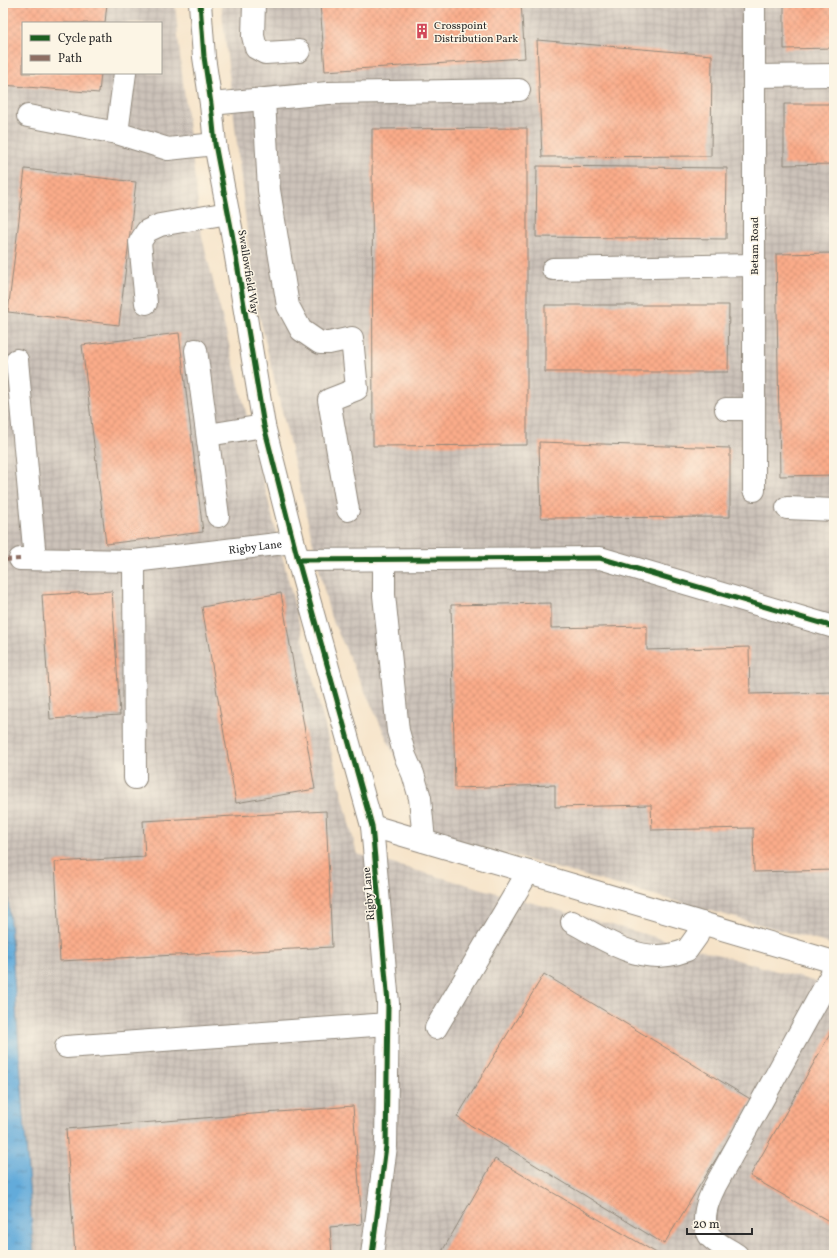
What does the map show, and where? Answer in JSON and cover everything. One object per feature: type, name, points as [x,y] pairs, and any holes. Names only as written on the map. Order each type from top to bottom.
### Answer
[{"type":"street","name":"Swallowfield Way","points":[[200,3],[204,57],[215,144],[234,240],[264,426],[295,551]]},
{"type":"street","points":[[254,3],[253,36],[256,48],[265,53],[299,51]]},
{"type":"street","name":"Betam Road","points":[[754,3],[754,490]]},
{"type":"street","points":[[117,133],[125,74]]},
{"type":"street","points":[[754,76],[834,75]]},
{"type":"street","points":[[211,104],[328,93],[519,90]]},
{"type":"street","points":[[264,100],[269,190],[288,306],[301,330],[320,343],[352,338],[357,388],[329,400],[348,510]]},
{"type":"street","points":[[28,116],[117,133],[168,149],[215,144]]},
{"type":"street","points":[[146,304],[140,242],[147,231],[160,225],[228,213]]},
{"type":"street","points":[[553,269],[754,265]]},
{"type":"street","points":[[196,350],[218,516]]},
{"type":"street","name":"Rigby Lane","points":[[17,360],[27,559],[134,561],[295,551],[372,826],[388,1003],[386,1146],[372,1255]]},
{"type":"street","points":[[726,409],[753,409]]},
{"type":"street","points":[[208,435],[264,426]]},
{"type":"street","points":[[787,508],[834,510]]},
{"type":"street","points":[[295,551],[384,560],[600,558],[834,627]]},
{"type":"street","points":[[384,560],[384,595],[392,660],[398,731],[420,798],[424,841]]},
{"type":"street","points":[[134,561],[135,778]]},
{"type":"street","points":[[372,826],[834,962]]},
{"type":"street","points":[[436,1028],[528,872]]},
{"type":"street","points":[[572,922],[623,949],[648,955],[669,955],[687,950],[697,936],[701,923]]},
{"type":"street","points":[[737,1255],[709,1236],[705,1225],[705,1212],[708,1199],[834,970]]},
{"type":"street","points":[[66,1047],[388,1024]]},
{"type":"shaded area","points":[[3,3],[175,3],[180,57],[202,237],[357,854],[834,987],[834,1255],[34,1255],[3,825]]},
{"type":"shaded area","points":[[221,3],[834,3],[834,945],[430,833],[330,615],[254,293]]},
{"type":"water","points":[[3,825],[34,1255],[3,1255]]},
{"type":"building","points":[[3,3],[107,3],[105,22],[22,22],[22,74],[101,74],[99,93],[3,85]]},
{"type":"building","name":"Crosspoint Distribution Park","points":[[320,3],[521,3],[525,58],[325,71]]},
{"type":"building","points":[[784,3],[834,3],[834,48],[784,49]]},
{"type":"building","points":[[537,40],[712,55],[711,156],[542,157]]},
{"type":"building","points":[[784,104],[834,104],[834,164],[784,165]]},
{"type":"building","points":[[527,128],[527,445],[373,446],[372,129]]},
{"type":"building","points":[[537,166],[727,168],[726,239],[536,237]]},
{"type":"building","points":[[25,169],[136,182],[119,325],[8,312]]},
{"type":"building","points":[[834,253],[834,475],[780,476],[776,254]]},
{"type":"building","points":[[545,305],[729,305],[728,372],[545,372]]},
{"type":"building","points":[[179,333],[203,532],[106,544],[82,345]]},
{"type":"building","points":[[539,442],[730,448],[730,517],[541,518]]},
{"type":"building","points":[[112,591],[120,715],[50,719],[42,595]]},
{"type":"building","points":[[281,593],[315,789],[236,803],[202,607]]},
{"type":"building","points":[[551,603],[551,628],[647,626],[647,650],[749,647],[750,694],[834,692],[834,870],[754,872],[753,828],[652,830],[651,805],[555,807],[555,785],[455,788],[451,605]]},
{"type":"building","points":[[326,811],[332,947],[60,961],[55,862],[145,857],[143,821]]},
{"type":"building","points":[[544,974],[752,1100],[664,1244],[457,1117]]},
{"type":"building","points":[[834,1027],[834,1224],[750,1176]]},
{"type":"building","points":[[353,1106],[362,1224],[330,1227],[332,1255],[75,1255],[66,1129]]},
{"type":"building","points":[[495,1159],[660,1255],[440,1255]]},
{"type":"marked path","points":[[3,560],[20,559]]},
{"type":"cycle path","points":[[200,3],[204,57],[215,144],[232,233],[264,426],[298,560],[372,826],[388,1003],[386,1146],[372,1255]]},
{"type":"cycle path","points":[[298,560],[600,558],[834,627]]},
{"type":"place","name":"Crosspoint Distribution Park","points":[[422,31]]}]
